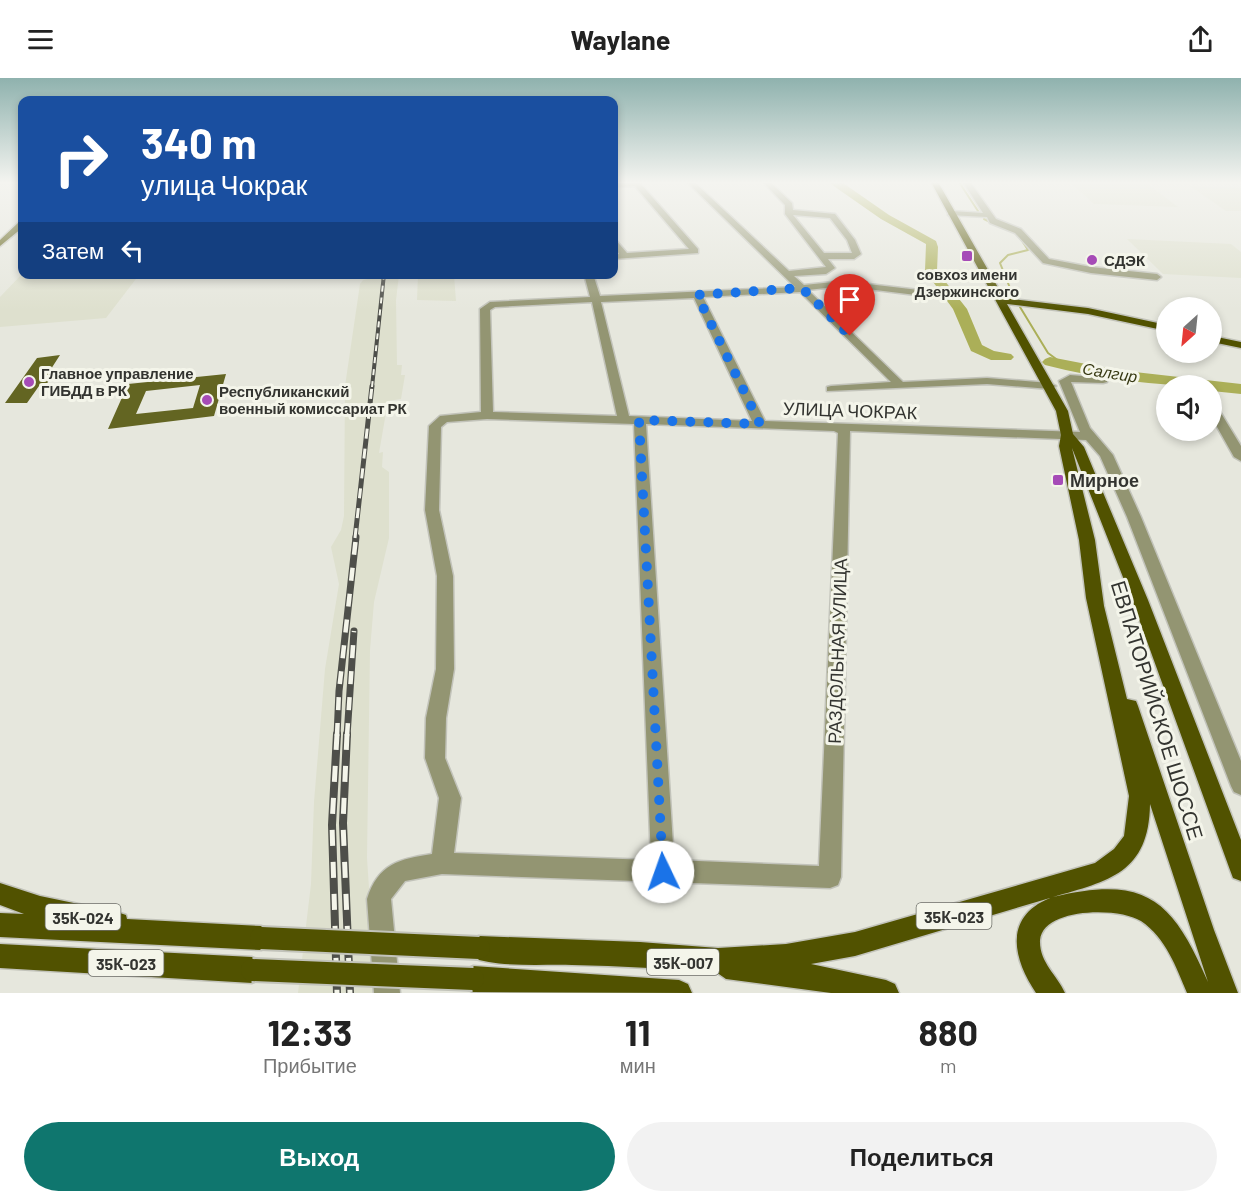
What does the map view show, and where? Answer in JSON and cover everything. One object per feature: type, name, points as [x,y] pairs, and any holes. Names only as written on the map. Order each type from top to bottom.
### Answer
[{"type":"main road","name":"ЕВПАТОРИЙСКОЕ ШОССЕ","points":[[958,225],[1062,411],[1067,435],[1065,446],[1087,540],[1094,598],[1202,930],[1225,993]]},
{"type":"main road","points":[[0,244],[18,228]]},
{"type":"main road","points":[[1002,302],[1088,311],[1156,326]]},
{"type":"main road","points":[[1222,341],[1241,345]]},
{"type":"main road","name":"ЕВПАТОРИЙСКОЕ ШОССЕ","points":[[1067,435],[1078,447],[1136,589],[1237,851],[1241,870]]},
{"type":"main road","name":"35К-023","points":[[511,951],[640,954],[718,960],[786,956],[855,944],[1101,872],[1120,860],[1136,836],[1139,825],[1140,796],[1094,598]]},
{"type":"main road","name":"35К-024","points":[[0,894],[40,908],[167,935]]},
{"type":"main road","points":[[1052,993],[1039,978],[1029,956],[1029,934],[1035,923],[1045,913],[1076,903],[1109,898],[1139,907],[1159,920],[1175,938],[1200,993]]},
{"type":"main road","name":"35К-023","points":[[0,925],[167,935],[479,948]]},
{"type":"main road","name":"35К-007","points":[[479,948],[704,964],[821,978],[886,993]]},
{"type":"main road","name":"35К-023","points":[[0,956],[252,970],[513,980],[679,993]]},
{"type":"main road","points":[[513,980],[579,993]]},
{"type":"street","points":[[618,257],[695,252],[671,225]]},
{"type":"street","points":[[736,225],[898,384]]},
{"type":"street","points":[[787,273],[828,271],[830,267],[798,225]]},
{"type":"street","points":[[822,256],[855,256],[857,254],[851,240],[839,225]]},
{"type":"street","points":[[1002,225],[1018,231],[1046,261],[1077,268],[1157,277]]},
{"type":"street","points":[[618,246],[625,256]]},
{"type":"street","points":[[387,993],[379,899],[382,889],[397,873],[442,863],[663,872],[632,420],[590,279]]},
{"type":"street","points":[[487,415],[485,309],[489,305],[697,295],[807,286],[853,285],[924,293]]},
{"type":"street","points":[[697,295],[760,424]]},
{"type":"street","points":[[1103,380],[1070,378],[1065,381],[1089,436],[1106,455],[1134,517],[1241,786]]},
{"type":"street","points":[[831,389],[987,381],[1050,386]]},
{"type":"street","name":"УЛИЦА ЧОКРАК","points":[[442,863],[450,798],[435,758],[436,718],[445,669],[445,576],[432,510],[435,426],[444,419],[487,415],[1089,436]]},
{"type":"street","points":[[1222,425],[1241,457]]},
{"type":"street","name":"РАЗДОЛЬНАЯ УЛИЦА","points":[[663,872],[830,877],[843,432],[837,427]]},
{"type":"shaded area","points":[[1127,239],[1231,244],[1241,252],[1241,278],[1163,274]]},
{"type":"shaded area","points":[[18,278],[136,279],[106,318],[0,327],[0,297]]},
{"type":"shaded area","points":[[399,279],[396,300],[397,365],[402,365],[401,375],[405,375],[401,399],[388,401],[379,453],[383,452],[382,467],[389,472],[389,538],[374,602],[370,650],[367,858],[376,993],[298,993],[311,884],[314,802],[325,669],[339,584],[331,547],[341,530],[344,516],[345,386],[360,284],[363,280]]},
{"type":"shaded area","points":[[418,279],[454,279],[456,301],[417,300]]},
{"type":"building","name":"Главное управление ГИБДД в РК","points":[[60,355],[51,369],[57,368],[46,385],[39,386],[27,403],[5,403],[37,358]]},
{"type":"building","name":"Республиканский военный комиссариат РК","points":[[226,374],[214,416],[108,429],[128,384]],"holes":[[[200,385],[193,408],[136,414],[146,391]]]},
{"type":"waterway","name":"Салгир","points":[[899,225],[932,243],[931,271],[960,309],[976,348],[991,355],[1006,357]]},
{"type":"waterway","points":[[1014,298],[1000,263],[1008,255],[1028,250],[1019,236]]},
{"type":"waterway","points":[[1020,307],[1048,353],[1063,364]]},
{"type":"waterway","name":"Салгир","points":[[1050,362],[1117,375],[1241,389]]},
{"type":"railway","points":[[372,387],[383,279]]},
{"type":"railway","points":[[355,538],[372,386]]},
{"type":"railway","points":[[337,736],[339,691],[356,537]]},
{"type":"railway","points":[[347,736],[354,631]]},
{"type":"railway","points":[[337,734],[332,825],[337,993]]},
{"type":"railway","points":[[347,734],[343,823],[350,993]]},
{"type":"place","name":"совхоз имени Дзержинского","points":[[967,256]]},
{"type":"place","name":"СДЭК","points":[[1092,260]]},
{"type":"place","name":"Главное управление ГИБДД в РК","points":[[29,382]]},
{"type":"place","name":"Республиканский военный комиссариат РК","points":[[207,400]]},
{"type":"place","name":"Мирное","points":[[1058,480]]},
{"type":"route","points":[[663,872],[639,420],[760,424],[697,295],[802,288],[850,336]]}]
